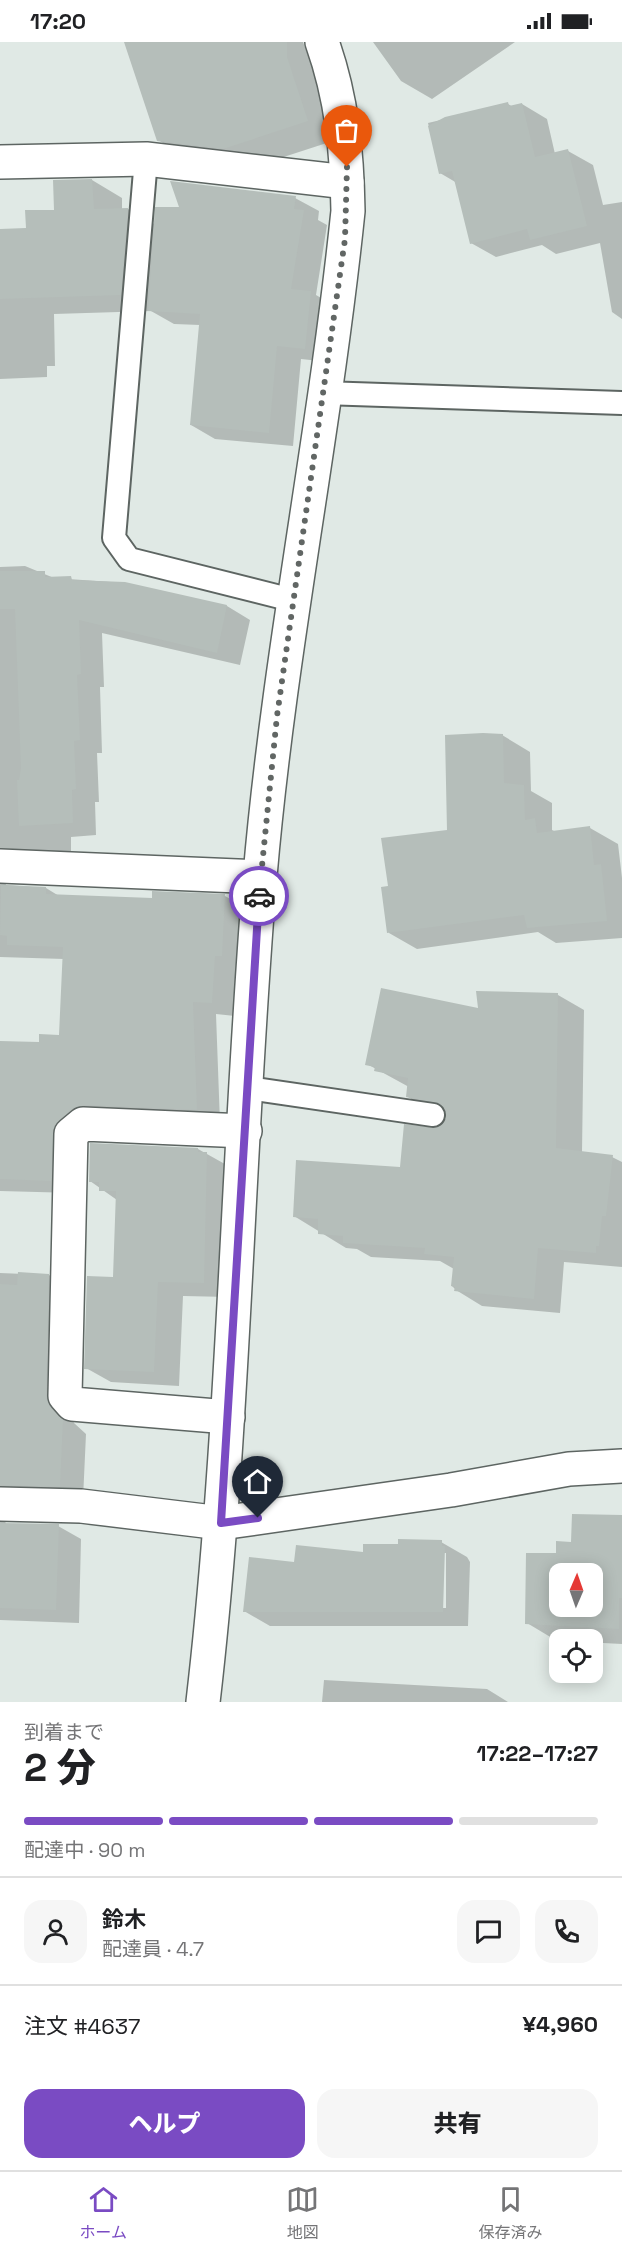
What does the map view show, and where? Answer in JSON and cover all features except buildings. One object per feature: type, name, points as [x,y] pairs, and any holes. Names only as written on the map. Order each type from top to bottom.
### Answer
[{"type":"street","points":[[203,1702],[221,1523],[260,877],[274,738],[292,600],[345,239],[347,182],[344,124],[322,42]]},
{"type":"street","points":[[0,162],[146,159],[347,182]]},
{"type":"street","points":[[0,866],[260,877]]},
{"type":"street","points":[[228,1417],[72,1404],[65,1396],[71,1134],[83,1124],[245,1131]]},
{"type":"street","points":[[0,1504],[81,1506],[221,1523],[451,1490],[569,1469],[622,1466]]},
{"type":"lane","points":[[146,159],[114,538],[129,559],[292,600]]},
{"type":"lane","points":[[323,393],[622,403]]},
{"type":"lane","points":[[248,1088],[433,1115]]},
{"type":"way so far","points":[[259,896],[274,738],[292,600],[345,239],[348,211],[347,167]]},
{"type":"route","points":[[258,1518],[221,1523],[259,896]]}]
